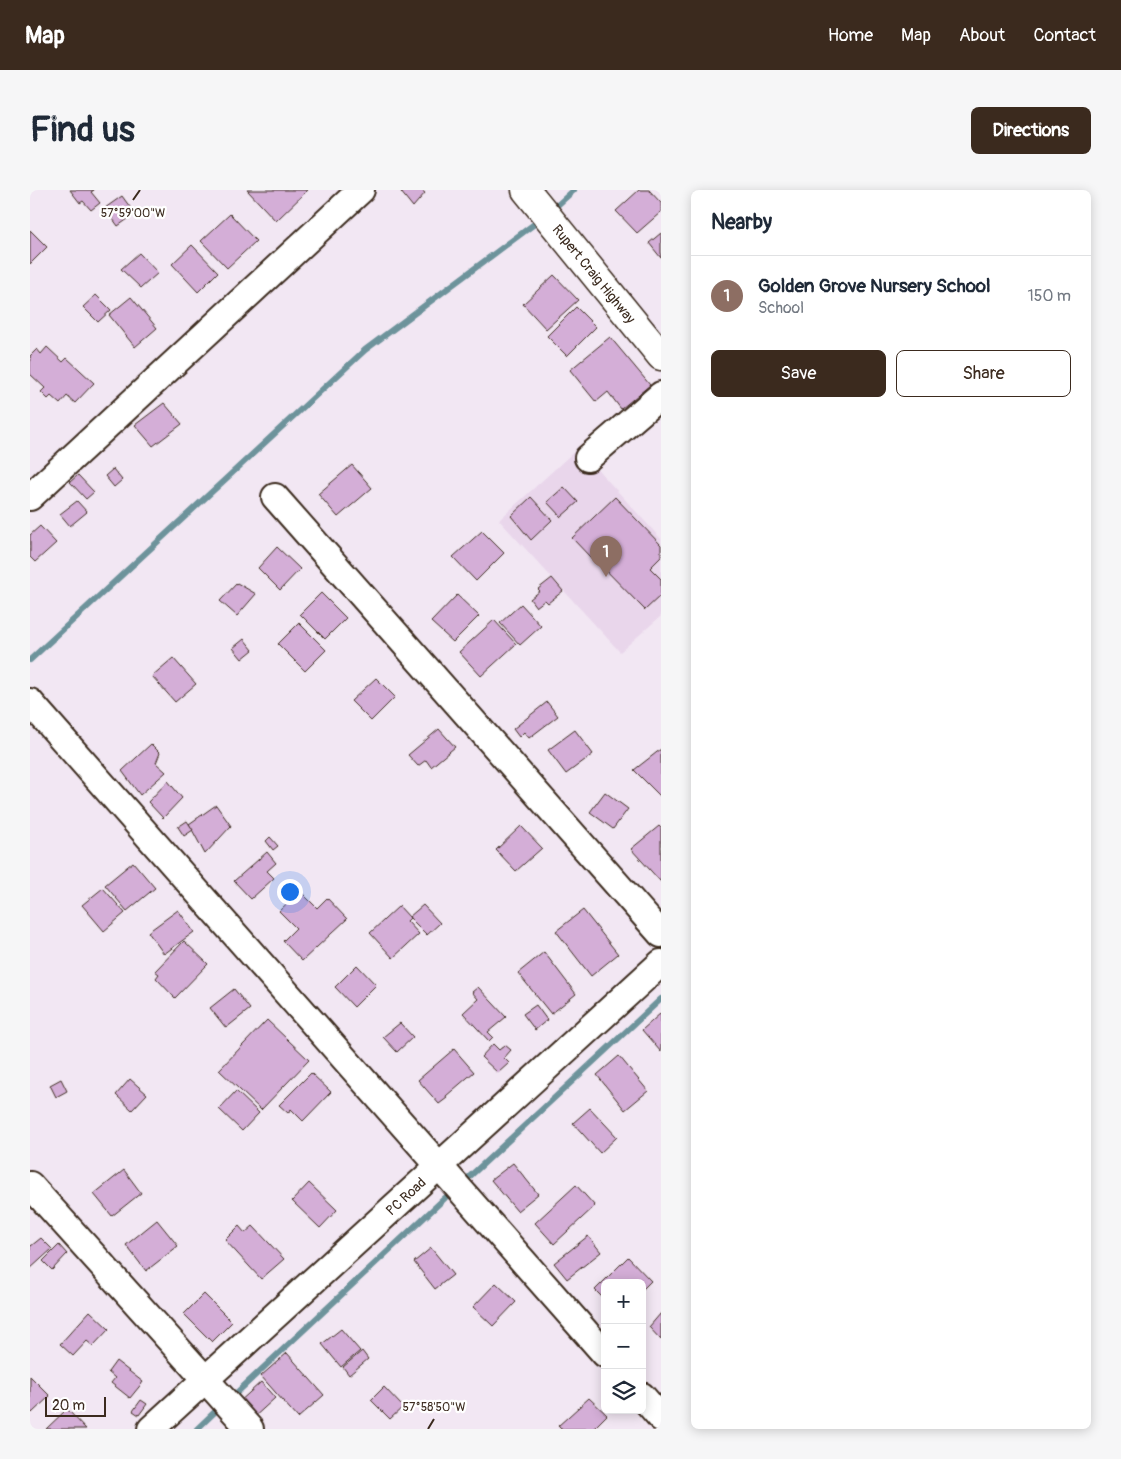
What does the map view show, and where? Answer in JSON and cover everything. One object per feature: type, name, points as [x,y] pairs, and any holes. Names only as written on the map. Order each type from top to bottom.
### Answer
[{"type":"main road","name":"Rupert Craig Highway","points":[[528,192],[661,356]]},
{"type":"street","points":[[30,497],[361,190]]},
{"type":"street","points":[[588,458],[661,395]]},
{"type":"street","points":[[275,497],[661,934]]},
{"type":"street","points":[[30,702],[601,1349]]},
{"type":"street","name":"PC Road","points":[[151,1429],[210,1383],[439,1166],[661,963]]},
{"type":"street","points":[[30,1186],[250,1429]]},
{"type":"street","points":[[646,1401],[661,1418]]},
{"type":"shaded area","points":[[578,448],[661,539],[661,616],[620,652],[499,520]]},
{"type":"building","points":[[70,190],[94,190],[91,192],[100,203],[91,210],[83,201],[80,203]]},
{"type":"building","points":[[247,190],[308,190],[276,221]]},
{"type":"building","points":[[404,190],[421,190],[425,193],[413,207],[401,192]]},
{"type":"building","points":[[639,190],[649,190],[661,203],[661,212],[637,233],[616,211]]},
{"type":"building","points":[[122,196],[135,214],[118,226],[105,208]]},
{"type":"building","points":[[230,214],[256,241],[227,268],[201,241]]},
{"type":"building","points":[[30,230],[47,247],[30,264]]},
{"type":"building","points":[[661,233],[661,258],[649,243]]},
{"type":"building","points":[[192,245],[218,272],[198,292],[172,264]]},
{"type":"building","points":[[139,253],[158,273],[141,288],[121,269]]},
{"type":"building","points":[[554,275],[578,300],[546,329],[523,304]]},
{"type":"building","points":[[96,295],[111,310],[98,322],[83,307]]},
{"type":"building","points":[[131,297],[157,328],[135,347],[109,315]]},
{"type":"building","points":[[576,307],[596,327],[567,356],[547,336]]},
{"type":"building","points":[[610,337],[650,385],[621,409],[608,392],[596,402],[570,370]]},
{"type":"building","points":[[47,347],[63,362],[67,358],[94,383],[75,403],[67,396],[60,404],[51,396],[48,399],[41,392],[45,388],[30,374],[30,356],[37,349],[41,354]]},
{"type":"building","points":[[164,403],[182,424],[153,446],[135,425]]},
{"type":"building","points":[[352,465],[372,488],[338,517],[318,494]]},
{"type":"building","points":[[113,469],[122,480],[114,487],[105,476]]},
{"type":"building","points":[[78,475],[94,492],[86,499],[70,482]]},
{"type":"building","points":[[564,487],[578,502],[561,517],[547,502]]},
{"type":"building","points":[[531,497],[552,520],[531,540],[511,516]]},
{"type":"building","points":[[615,497],[661,545],[661,557],[650,568],[661,579],[661,595],[645,610],[572,538]]},
{"type":"building","points":[[77,501],[87,512],[70,526],[60,514]]},
{"type":"building","points":[[40,526],[56,543],[35,562],[30,557],[30,535]]},
{"type":"building","points":[[482,531],[504,553],[476,581],[453,557]]},
{"type":"building","points":[[277,547],[300,569],[280,590],[258,568]]},
{"type":"building","points":[[552,578],[563,591],[548,603],[545,600],[536,607],[530,599],[540,591],[538,589]]},
{"type":"building","points":[[237,583],[256,594],[237,616],[220,601]]},
{"type":"building","points":[[321,593],[346,618],[325,639],[300,614]]},
{"type":"building","points":[[457,595],[479,616],[453,642],[431,622]]},
{"type":"building","points":[[521,604],[541,626],[520,645],[500,623]]},
{"type":"building","points":[[494,620],[516,644],[481,676],[459,652]]},
{"type":"building","points":[[299,623],[326,650],[305,671],[278,644]]},
{"type":"building","points":[[244,639],[253,650],[242,659],[233,648]]},
{"type":"building","points":[[173,658],[196,684],[175,702],[152,676]]},
{"type":"building","points":[[376,678],[395,697],[371,721],[351,701]]},
{"type":"building","points":[[547,702],[558,716],[529,738],[524,732],[519,737],[513,729]]},
{"type":"building","points":[[439,729],[455,747],[431,767],[426,760],[418,766],[408,755]]},
{"type":"building","points":[[575,730],[593,754],[566,774],[548,750]]},
{"type":"building","points":[[151,744],[160,753],[156,763],[166,772],[140,795],[122,771]]},
{"type":"building","points":[[661,749],[661,797],[634,770]]},
{"type":"building","points":[[168,781],[182,798],[163,818],[148,802]]},
{"type":"building","points":[[605,792],[628,809],[613,829],[590,812]]},
{"type":"building","points":[[216,805],[231,826],[205,854],[189,824]]},
{"type":"building","points":[[187,821],[193,830],[184,836],[178,827]]},
{"type":"building","points":[[521,826],[542,848],[516,871],[496,850]]},
{"type":"building","points":[[659,826],[661,828],[661,882],[631,849]]},
{"type":"building","points":[[270,837],[278,846],[273,850],[266,841]]},
{"type":"building","points":[[267,852],[276,863],[267,871],[274,878],[251,899],[234,881]]},
{"type":"building","points":[[133,862],[155,888],[127,911],[105,885]]},
{"type":"building","points":[[103,888],[125,913],[104,931],[82,905]]},
{"type":"building","points":[[300,891],[317,908],[327,898],[347,919],[302,961],[283,941],[296,928],[279,911]]},
{"type":"building","points":[[423,905],[440,923],[427,935],[409,917]]},
{"type":"building","points":[[399,906],[410,918],[407,921],[419,934],[393,958],[370,933]]},
{"type":"building","points":[[178,910],[194,932],[164,954],[148,932]]},
{"type":"building","points":[[583,910],[618,954],[591,976],[556,931]]},
{"type":"building","points":[[184,941],[208,964],[175,998],[156,978],[159,974],[155,971]]},
{"type":"building","points":[[544,952],[576,994],[551,1014],[518,973]]},
{"type":"building","points":[[357,965],[376,985],[354,1007],[335,987]]},
{"type":"building","points":[[478,987],[506,1017],[488,1032],[493,1037],[489,1041],[463,1013],[478,999],[472,992]]},
{"type":"building","points":[[234,989],[250,1009],[226,1028],[210,1008]]},
{"type":"building","points":[[536,1005],[547,1020],[535,1030],[523,1014]]},
{"type":"building","points":[[661,1013],[661,1052],[642,1030]]},
{"type":"building","points":[[267,1020],[309,1060],[261,1110],[219,1070]]},
{"type":"building","points":[[400,1023],[413,1037],[397,1052],[383,1037]]},
{"type":"building","points":[[493,1044],[499,1050],[505,1045],[511,1050],[504,1058],[509,1063],[498,1073],[481,1057]]},
{"type":"building","points":[[454,1049],[474,1072],[439,1104],[418,1080]]},
{"type":"building","points":[[619,1056],[648,1091],[625,1110],[597,1075]]},
{"type":"building","points":[[311,1073],[331,1092],[303,1121],[291,1109],[288,1113],[279,1105]]},
{"type":"building","points":[[61,1079],[67,1091],[56,1097],[50,1085]]},
{"type":"building","points":[[130,1079],[147,1094],[132,1110],[116,1095]]},
{"type":"building","points":[[236,1091],[259,1113],[242,1131],[219,1109]]},
{"type":"building","points":[[590,1108],[617,1137],[600,1153],[573,1123]]},
{"type":"building","points":[[513,1163],[538,1194],[517,1211],[491,1180]]},
{"type":"building","points":[[124,1170],[141,1193],[112,1216],[94,1194]]},
{"type":"building","points":[[309,1183],[337,1210],[320,1228],[292,1201]]},
{"type":"building","points":[[576,1185],[595,1206],[554,1244],[535,1223]]},
{"type":"building","points":[[157,1220],[178,1246],[146,1271],[126,1245]]},
{"type":"building","points":[[239,1226],[245,1233],[253,1226],[284,1259],[261,1279],[225,1240]]},
{"type":"building","points":[[588,1236],[601,1252],[567,1279],[554,1263]]},
{"type":"building","points":[[41,1238],[52,1249],[30,1269],[30,1245]]},
{"type":"building","points":[[59,1245],[67,1254],[52,1270],[43,1261]]},
{"type":"building","points":[[431,1248],[453,1275],[435,1289],[414,1262]]},
{"type":"building","points":[[628,1257],[651,1281],[646,1286],[646,1279],[606,1279]]},
{"type":"building","points":[[496,1283],[516,1302],[493,1326],[473,1307]]},
{"type":"building","points":[[601,1284],[601,1296],[595,1290]]},
{"type":"building","points":[[204,1294],[232,1322],[212,1342],[184,1314]]},
{"type":"building","points":[[90,1311],[109,1329],[93,1346],[87,1341],[73,1356],[60,1344]]},
{"type":"building","points":[[661,1313],[661,1340],[649,1327]]},
{"type":"building","points":[[341,1329],[360,1351],[341,1367],[322,1344]]},
{"type":"building","points":[[362,1351],[368,1359],[349,1375],[343,1367]]},
{"type":"building","points":[[287,1353],[324,1395],[298,1418],[261,1376]]},
{"type":"building","points":[[116,1361],[143,1382],[130,1398],[111,1383],[115,1378],[108,1372]]},
{"type":"building","points":[[30,1376],[50,1396],[32,1413],[30,1410]]},
{"type":"building","points":[[261,1382],[275,1398],[252,1419],[238,1403]]},
{"type":"building","points":[[384,1387],[403,1407],[390,1419],[371,1400]]},
{"type":"building","points":[[589,1398],[601,1409],[601,1414],[607,1415],[593,1429],[561,1429],[558,1426]]},
{"type":"building","points":[[141,1400],[147,1404],[139,1415],[133,1411]]},
{"type":"building","points":[[67,1409],[86,1429],[46,1429]]},
{"type":"waterway","points":[[551,211],[574,190]]},
{"type":"waterway","points":[[30,660],[365,350],[541,219]]},
{"type":"waterway","points":[[467,1179],[661,999]]},
{"type":"waterway","points":[[231,1398],[445,1198]]},
{"type":"waterway","points":[[197,1429],[221,1406]]},
{"type":"place","name":"Golden Grove Nursery School","points":[[606,577]]}]
